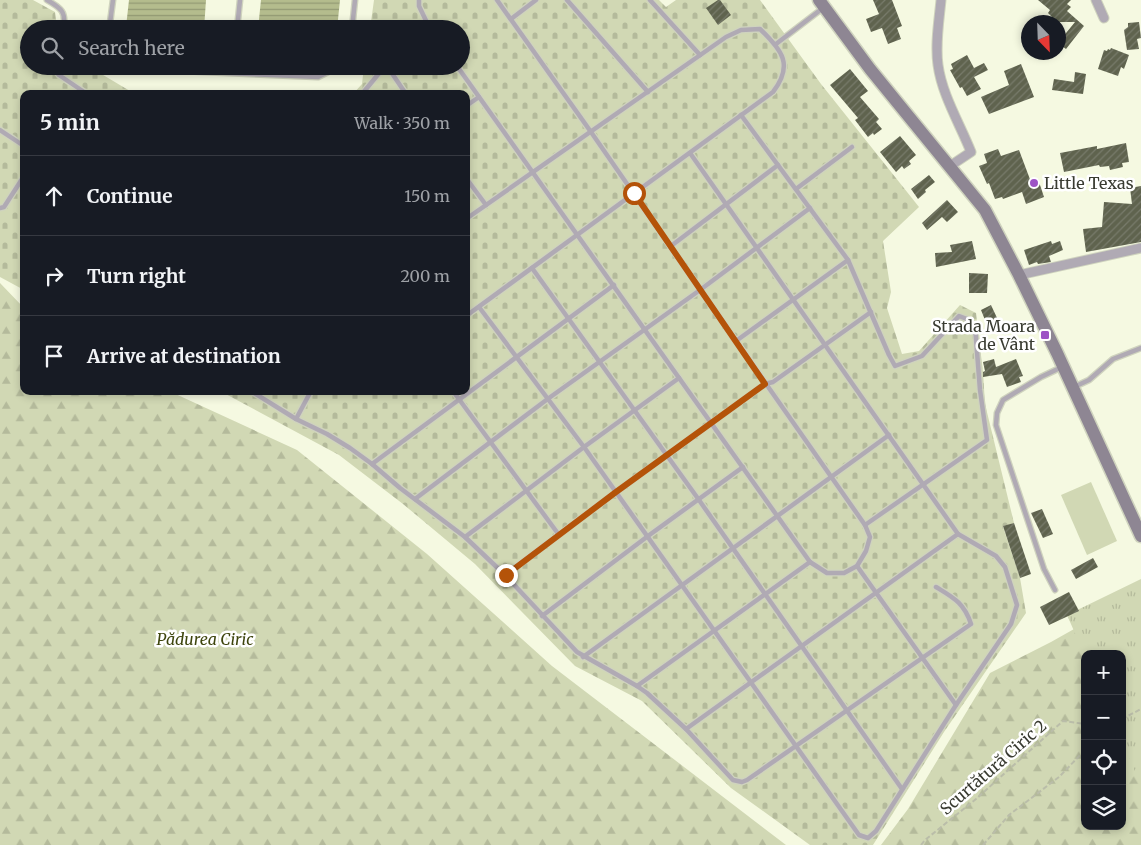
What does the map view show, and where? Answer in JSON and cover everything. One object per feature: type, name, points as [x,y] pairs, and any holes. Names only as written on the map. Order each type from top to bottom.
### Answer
[{"type":"main road","points":[[822,4],[870,69],[985,210],[1064,367],[1141,536]]},
{"type":"street","points":[[941,0],[937,48],[938,65],[947,94],[970,152],[950,166]]},
{"type":"street","points":[[1096,0],[1104,18]]},
{"type":"street","points":[[1019,275],[1141,248]]},
{"type":"lane","points":[[47,0],[60,8],[65,20]]},
{"type":"lane","points":[[110,20],[113,0]]},
{"type":"lane","points":[[238,20],[240,0]]},
{"type":"lane","points":[[353,20],[355,0]]},
{"type":"lane","points":[[419,0],[419,6],[424,20]]},
{"type":"lane","points":[[463,75],[810,562],[827,573],[844,573],[857,566],[866,551],[870,537],[865,525],[497,0]]},
{"type":"lane","points":[[511,19],[536,0]]},
{"type":"lane","points":[[567,0],[648,92]]},
{"type":"lane","points":[[650,0],[700,55]]},
{"type":"lane","points":[[776,44],[822,4]]},
{"type":"lane","points":[[470,216],[726,37],[741,30],[760,29],[776,44],[785,63],[782,81],[773,92],[470,313]]},
{"type":"lane","points":[[59,75],[81,90]]},
{"type":"lane","points":[[292,75],[320,75]]},
{"type":"lane","points":[[365,90],[378,75]]},
{"type":"lane","points":[[392,75],[403,90]]},
{"type":"lane","points":[[470,103],[479,97]]},
{"type":"lane","points":[[741,115],[848,260],[888,356],[895,366],[922,356],[959,316],[967,319],[975,326],[980,390],[987,440],[865,525]]},
{"type":"lane","points":[[0,130],[20,143]]},
{"type":"lane","points":[[796,189],[852,147]]},
{"type":"lane","points":[[480,306],[648,536],[859,835],[868,838],[876,831],[1010,624],[1018,605],[1005,567],[996,556],[958,534],[690,152]]},
{"type":"lane","points":[[671,246],[778,166]]},
{"type":"lane","points":[[0,208],[4,206],[20,182]]},
{"type":"lane","points":[[470,184],[486,206]]},
{"type":"lane","points":[[415,499],[549,398],[700,290],[810,208]]},
{"type":"lane","points":[[736,341],[848,260]]},
{"type":"lane","points":[[532,268],[699,500],[902,789]]},
{"type":"lane","points":[[470,390],[614,285]]},
{"type":"lane","points":[[506,575],[711,422],[765,384],[773,382],[871,312]]},
{"type":"lane","points":[[1073,387],[1089,380],[1113,359],[1141,348]]},
{"type":"lane","points":[[1054,590],[1044,569],[996,425],[997,413],[1003,400],[1041,377],[1064,367]]},
{"type":"lane","points":[[465,537],[584,447],[680,378]]},
{"type":"lane","points":[[257,395],[296,419],[327,434],[372,464],[400,488],[465,537],[506,575],[567,644],[583,657],[637,686],[686,728],[733,780],[742,782],[747,780],[971,624],[967,611],[955,598],[936,587]]},
{"type":"lane","points":[[296,419],[309,395]]},
{"type":"lane","points":[[456,395],[559,534]]},
{"type":"lane","points":[[372,464],[463,395]]},
{"type":"lane","points":[[583,657],[732,547],[889,435]]},
{"type":"lane","points":[[542,616],[743,467]]},
{"type":"lane","points":[[686,728],[958,534]]},
{"type":"lane","points":[[637,686],[810,562]]},
{"type":"lane","points":[[857,566],[956,705]]},
{"type":"path","points":[[1126,717],[1141,709]]},
{"type":"path","name":"Scurtătură Ciric 2","points":[[921,845],[976,799],[1063,721],[1081,723]]},
{"type":"path","points":[[983,845],[1009,815],[1059,777],[1081,754]]},
{"type":"green space","points":[[0,0],[33,0],[55,12],[56,20],[20,20],[20,75],[103,75],[128,90],[20,90],[20,288],[0,277]]},
{"type":"green space","points":[[374,0],[659,0],[666,7],[676,0],[760,0],[821,84],[919,207],[883,241],[891,292],[887,308],[902,354],[919,351],[960,305],[976,313],[985,404],[1014,523],[1003,527],[1020,578],[1026,613],[944,732],[873,845],[810,845],[731,788],[642,701],[575,666],[475,564],[403,504],[339,455],[227,395],[470,395],[470,90],[357,90],[362,84],[363,75],[470,75],[470,20],[371,20]]},
{"type":"green space","name":"Pădurea Ciric","points":[[0,283],[20,304],[20,395],[178,395],[297,450],[427,554],[552,666],[786,845],[0,845]]},
{"type":"green space","points":[[1091,482],[1117,541],[1087,555],[1061,495]]},
{"type":"green space","points":[[1141,579],[1141,785],[1126,751],[1126,650],[1082,650],[1067,615]]},
{"type":"green space","points":[[1138,593],[1141,601],[1141,845],[881,845],[908,809],[990,673],[1051,642]]},
{"type":"shaded area","points":[[129,0],[206,0],[205,20],[127,20]]},
{"type":"shaded area","points":[[261,0],[340,0],[338,20],[259,20]]},
{"type":"building","points":[[720,0],[731,15],[718,25],[706,8]]},
{"type":"building","points":[[873,0],[892,0],[902,26],[897,28],[901,39],[888,44],[882,28],[871,32],[866,19],[879,14]]},
{"type":"building","points":[[1038,0],[1071,0],[1067,4],[1071,7],[1067,11],[1084,26],[1066,49],[1066,33],[1075,22],[1066,22],[1066,15],[1050,15],[1048,13],[1050,10]]},
{"type":"building","points":[[1139,22],[1141,38],[1137,39],[1139,49],[1127,50],[1124,30],[1128,27],[1128,23]]},
{"type":"building","points":[[1111,48],[1129,55],[1124,69],[1121,67],[1118,76],[1098,69],[1104,50],[1107,51]]},
{"type":"building","points":[[967,55],[974,68],[984,63],[988,70],[974,77],[981,89],[967,96],[950,70],[953,69],[951,64]]},
{"type":"building","points":[[1021,64],[1034,97],[989,114],[981,97],[1009,85],[1004,71]]},
{"type":"building","points":[[850,69],[868,91],[860,97],[879,119],[876,122],[882,129],[868,137],[855,120],[858,118],[830,85]]},
{"type":"building","points":[[1075,72],[1086,74],[1083,94],[1052,90],[1054,79],[1074,82]]},
{"type":"building","points":[[900,136],[916,155],[909,161],[911,164],[904,169],[902,166],[896,172],[880,152]]},
{"type":"building","points":[[1126,143],[1129,162],[1122,163],[1123,167],[1110,170],[1109,166],[1100,167],[1099,165],[1064,172],[1060,153],[1097,146],[1097,149]]},
{"type":"building","points":[[998,149],[1001,156],[1019,150],[1031,182],[1038,179],[1044,197],[1026,204],[1022,192],[1003,199],[1002,197],[995,199],[989,183],[987,184],[979,166],[987,163],[984,154]]},
{"type":"building","points":[[929,175],[935,182],[918,199],[911,189]]},
{"type":"building","points":[[1141,186],[1141,242],[1086,252],[1083,229],[1102,227],[1104,202],[1132,204],[1130,188]]},
{"type":"building","points":[[947,200],[958,212],[947,222],[942,217],[927,230],[922,223]]},
{"type":"building","points":[[972,241],[976,259],[936,267],[935,253],[952,252],[950,245]]},
{"type":"building","points":[[1051,241],[1052,244],[1060,241],[1063,250],[1049,256],[1051,262],[1038,264],[1037,262],[1029,265],[1024,250]]},
{"type":"building","points":[[969,273],[988,274],[987,293],[969,293]]},
{"type":"building","points":[[991,305],[998,320],[987,325],[981,310]]},
{"type":"building","points":[[994,359],[996,367],[1016,359],[1023,376],[1019,377],[1021,382],[1007,387],[1002,374],[983,377],[983,372],[985,371],[983,362]]},
{"type":"building","points":[[1042,509],[1053,534],[1043,538],[1031,513]]},
{"type":"building","points":[[1014,523],[1031,574],[1020,578],[1003,526]]},
{"type":"building","points":[[1093,558],[1098,567],[1076,579],[1071,570]]},
{"type":"building","points":[[1069,592],[1079,611],[1049,625],[1040,607]]},
{"type":"place","name":"Little Texas","points":[[1034,183]]},
{"type":"place","name":"Strada Moara de Vânt","points":[[1045,335]]},
{"type":"route","points":[[506,575],[616,492],[765,384],[634,193]]}]
